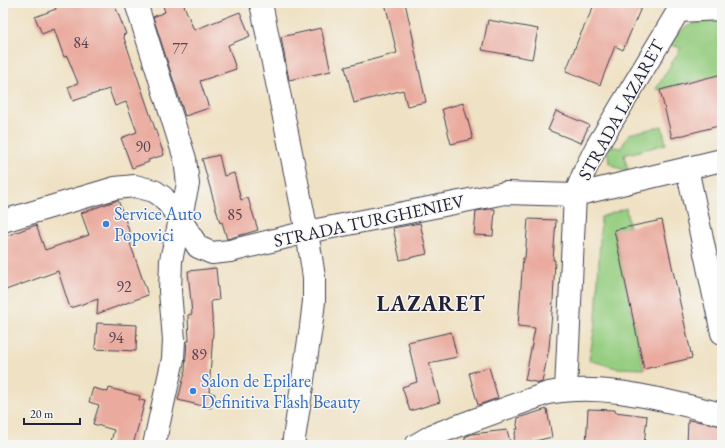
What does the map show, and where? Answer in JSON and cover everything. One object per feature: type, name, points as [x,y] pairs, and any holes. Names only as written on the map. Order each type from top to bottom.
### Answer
[{"type":"street","points":[[136,3],[185,159],[188,184],[171,260],[170,292],[174,340],[173,359],[154,445]]},
{"type":"street","points":[[261,3],[307,232],[314,277],[314,301],[311,327],[294,445]]},
{"type":"street","points":[[680,7],[722,9]]},
{"type":"street","name":"STRADA LAZARET","points":[[566,390],[574,196],[597,146],[680,7]]},
{"type":"street","name":"STRADA TURGHENIEV","points":[[3,221],[115,188],[135,186],[154,190],[163,197],[198,247],[212,253],[230,251],[307,232],[505,193],[574,196],[722,160]]},
{"type":"street","points":[[687,168],[722,333]]},
{"type":"street","points":[[416,445],[448,430],[548,394],[566,390],[608,390],[722,414]]},
{"type":"green space","points":[[722,19],[722,74],[660,90],[656,89],[681,48],[667,44],[686,27],[698,23]]},
{"type":"green space","points":[[662,126],[666,144],[624,155],[628,171],[609,163],[607,146],[621,148],[629,134]]},
{"type":"green space","points":[[626,208],[629,227],[614,231],[644,369],[616,368],[589,360],[596,320],[601,217]]},
{"type":"building","points":[[54,3],[114,3],[126,34],[123,35],[164,155],[148,160],[149,162],[132,168],[121,138],[137,132],[126,102],[115,106],[109,89],[73,101],[68,87],[78,83],[67,56],[64,57],[54,29],[42,34],[35,17],[56,9]]},
{"type":"building","points":[[162,3],[183,3],[194,30],[240,12],[250,36],[228,45],[236,69],[200,81],[209,108],[185,116],[153,17],[165,12]]},
{"type":"building","points":[[385,3],[405,3],[426,102],[407,106],[403,90],[354,103],[345,67],[397,53]]},
{"type":"building","points":[[595,3],[643,3],[623,50],[615,46],[600,85],[566,71]]},
{"type":"building","points":[[488,20],[538,29],[532,59],[482,50]]},
{"type":"building","points":[[321,28],[331,71],[289,80],[281,37]]},
{"type":"building","points":[[722,74],[722,125],[672,138],[660,90]]},
{"type":"building","points":[[463,103],[473,139],[451,144],[442,109]]},
{"type":"building","points":[[556,111],[589,125],[581,143],[548,130]]},
{"type":"building","points":[[219,155],[224,176],[234,173],[241,200],[248,198],[258,230],[227,239],[222,222],[220,223],[202,159]]},
{"type":"building","points":[[118,200],[131,236],[128,237],[148,295],[97,314],[98,299],[70,308],[58,271],[3,291],[3,237],[36,225],[45,250],[89,235],[81,213]]},
{"type":"building","points":[[495,209],[493,236],[474,235],[476,211]]},
{"type":"building","points":[[528,219],[556,220],[553,260],[555,260],[553,301],[549,348],[542,382],[540,383],[525,380],[535,328],[518,326],[523,258],[525,258]]},
{"type":"building","points":[[662,220],[692,358],[644,369],[614,230]]},
{"type":"building","points":[[420,223],[427,254],[400,260],[393,228]]},
{"type":"building","points":[[216,268],[219,300],[211,301],[213,332],[209,392],[215,394],[211,408],[178,400],[185,372],[187,341],[189,341],[188,315],[192,314],[188,271]]},
{"type":"building","points":[[97,323],[137,325],[136,351],[95,349]]},
{"type":"building","points":[[451,332],[457,357],[429,363],[440,402],[410,411],[402,387],[417,382],[408,342]]},
{"type":"building","points":[[489,367],[498,398],[478,405],[469,373]]},
{"type":"building","points":[[93,388],[108,392],[109,388],[140,396],[139,400],[145,401],[133,445],[110,445],[114,430],[93,424],[99,405],[89,402]]},
{"type":"building","points":[[547,409],[552,437],[519,445],[513,445],[516,429],[518,429],[518,418]]},
{"type":"building","points":[[588,409],[615,410],[615,412],[647,416],[644,445],[586,445]]},
{"type":"building","points":[[688,420],[722,426],[722,445],[687,445]]},
{"type":"building","points":[[507,430],[511,445],[465,445],[465,437],[472,434]]},
{"type":"place","name":"Service Auto Popovici","points":[[106,224]]},
{"type":"place","name":"Salon de Epilare Definitiva Flash Beauty","points":[[193,391]]},
{"type":"district","name":"LAZARET","points":[[431,303]]}]
